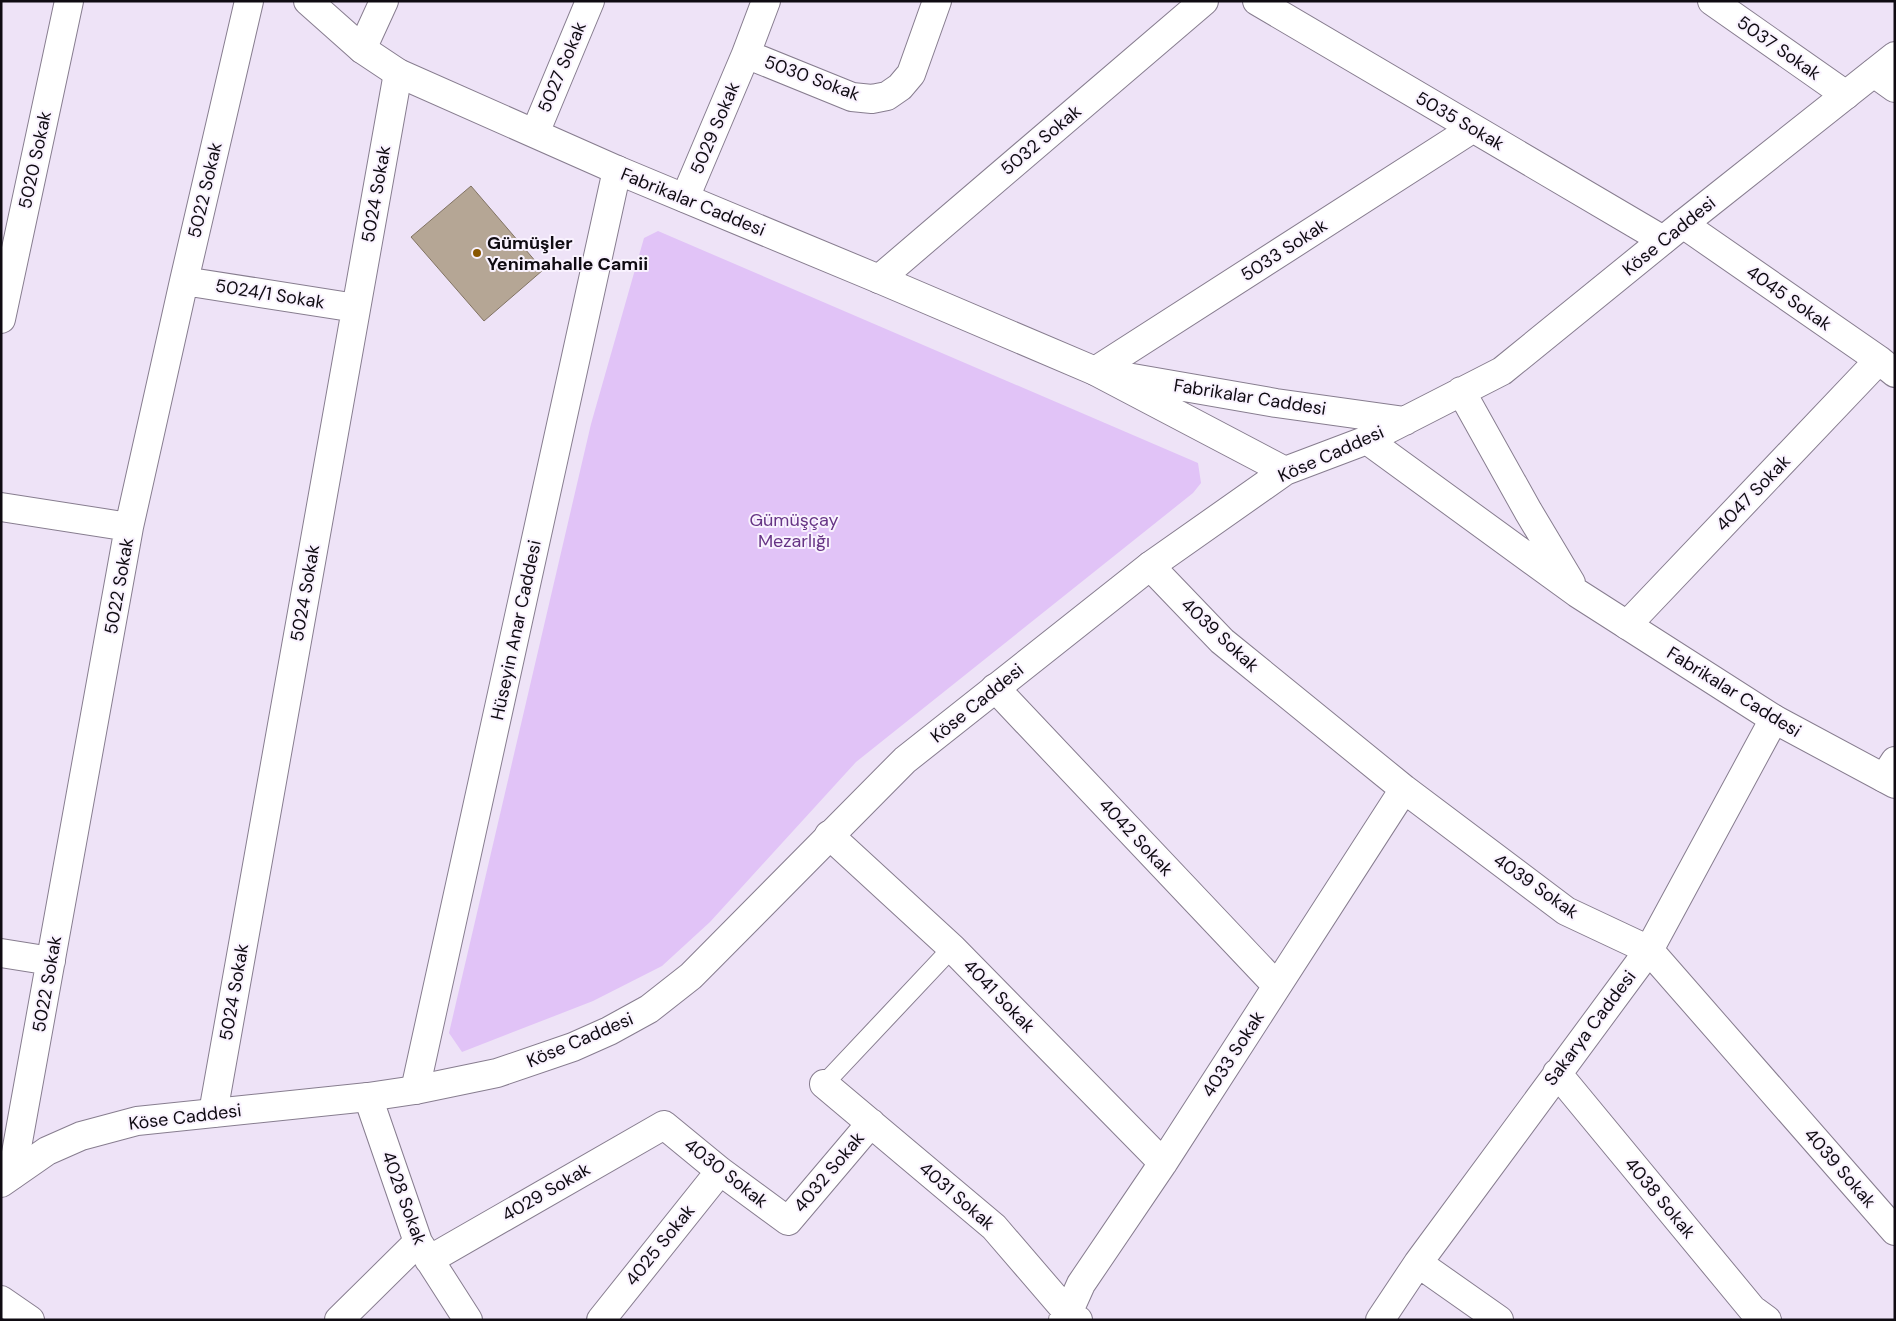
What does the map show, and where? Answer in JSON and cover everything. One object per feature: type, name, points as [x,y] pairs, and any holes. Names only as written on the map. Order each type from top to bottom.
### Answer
[{"type":"street","name":"5020 Sokak","points":[[1,319],[70,1]]},
{"type":"street","name":"5022 Sokak","points":[[7,1179],[51,961],[129,527],[249,1]]},
{"type":"street","name":"Fabrikalar Caddesi","points":[[308,1],[362,49],[398,73],[616,170],[1095,371],[1284,471]]},
{"type":"street","points":[[362,49],[384,1]]},
{"type":"street","name":"5027 Sokak","points":[[535,133],[590,1]]},
{"type":"street","name":"5029 Sokak","points":[[684,198],[746,54],[766,1]]},
{"type":"street","name":"5030 Sokak","points":[[746,54],[852,97],[872,99],[887,96],[900,87],[911,74],[937,1]]},
{"type":"street","name":"5032 Sokak","points":[[878,279],[1204,1]]},
{"type":"street","name":"5035 Sokak","points":[[1256,1],[1472,129],[1673,232]]},
{"type":"street","name":"5037 Sokak","points":[[1712,1],[1846,95]]},
{"type":"street","name":"Köse Caddesi","points":[[7,1179],[47,1151],[81,1136],[137,1121],[416,1090],[497,1073],[539,1059],[609,1031],[649,1009],[691,976],[905,760],[1150,566],[1284,471],[1367,440],[1502,371],[1846,95],[1884,81],[1895,56]]},
{"type":"street","name":"5024 Sokak","points":[[213,1113],[398,73]]},
{"type":"street","name":"5033 Sokak","points":[[1095,371],[1472,129]]},
{"type":"street","name":"Hüseyin Anar Caddesi","points":[[416,1090],[616,170]]},
{"type":"street","name":"4045 Sokak","points":[[1673,232],[1887,366]]},
{"type":"street","name":"5024/1 Sokak","points":[[184,281],[356,308]]},
{"type":"street","name":"4047 Sokak","points":[[1627,625],[1887,366]]},
{"type":"street","name":"Fabrikalar Caddesi","points":[[1095,371],[1276,403],[1405,421]]},
{"type":"street","name":"Fabrikalar Caddesi","points":[[1462,391],[1528,511],[1577,593]]},
{"type":"street","name":"Fabrikalar Caddesi","points":[[1367,440],[1577,593],[1774,719],[1891,775]]},
{"type":"street","points":[[1,507],[129,527]]},
{"type":"street","name":"4039 Sokak","points":[[1150,566],[1222,641],[1404,789],[1566,912],[1649,950],[1895,1231]]},
{"type":"street","name":"4042 Sokak","points":[[995,688],[1277,986]]},
{"type":"street","name":"Sakarya Caddesi","points":[[1380,1320],[1418,1262],[1649,950],[1774,719]]},
{"type":"street","name":"4033 Sokak","points":[[1070,1318],[1082,1284],[1163,1163],[1404,789]]},
{"type":"street","name":"4041 Sokak","points":[[829,835],[952,948],[1163,1163]]},
{"type":"street","points":[[1,954],[51,961]]},
{"type":"street","name":"4038 Sokak","points":[[1557,1073],[1752,1309],[1767,1320]]},
{"type":"street","name":"4031 Sokak","points":[[824,1084],[994,1227],[1070,1318]]},
{"type":"street","name":"4028 Sokak","points":[[368,1096],[423,1251],[468,1320]]},
{"type":"street","name":"4032 Sokak","points":[[788,1221],[871,1123]]},
{"type":"street","name":"4029 Sokak","points":[[339,1320],[423,1251],[664,1125]]},
{"type":"street","name":"4030 Sokak","points":[[664,1125],[788,1221]]},
{"type":"street","name":"4025 Sokak","points":[[601,1320],[720,1170]]},
{"type":"street","points":[[1418,1262],[1499,1320]]},
{"type":"street","points":[[1,1300],[30,1320]]},
{"type":"lane","points":[[824,1084],[952,948]]},
{"type":"green space","name":"Gümüşçay Mezarlığı","points":[[658,231],[1198,463],[1201,483],[1193,493],[856,762],[710,922],[662,966],[593,1001],[462,1052],[449,1033],[591,424],[644,238]]},
{"type":"building","name":"Gümüşler Yenimahalle Camii","points":[[471,186],[543,270],[484,321],[411,237]]},
{"type":"place","name":"Gümüşler Yenimahalle Camii","points":[[477,253]]}]
